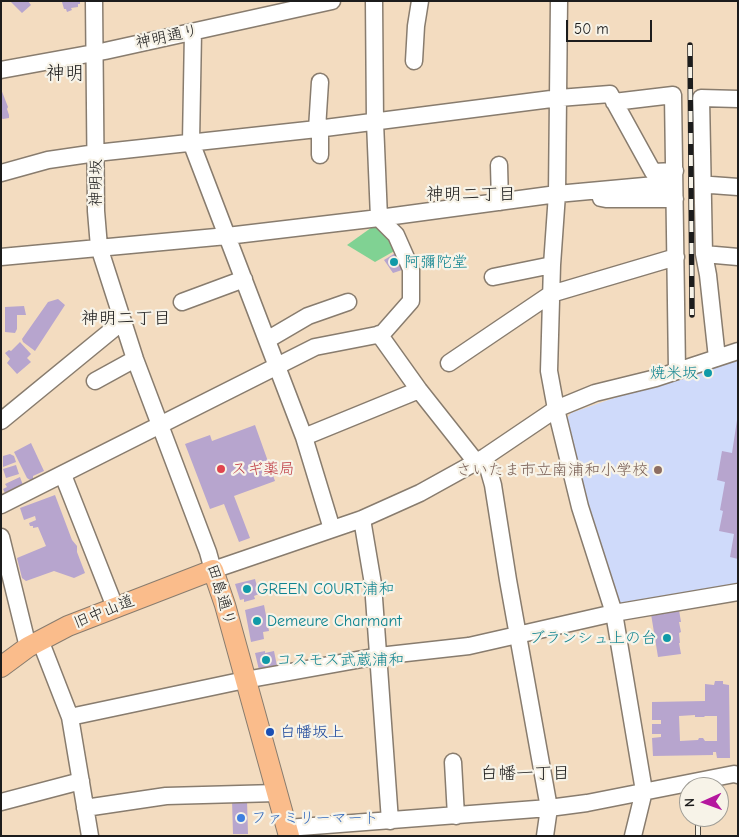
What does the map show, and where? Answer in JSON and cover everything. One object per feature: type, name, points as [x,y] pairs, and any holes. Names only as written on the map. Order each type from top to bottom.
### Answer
[{"type":"main road","name":"旧中山道","points":[[1,667],[34,643],[68,626],[213,570]]},
{"type":"main road","name":"田島通り","points":[[213,570],[225,605],[288,832]]},
{"type":"street","name":"神明坂","points":[[94,1],[96,211],[99,247],[135,359]]},
{"type":"street","name":"神明通り","points":[[1,70],[94,53],[332,1]]},
{"type":"street","points":[[1,505],[314,348],[382,334],[411,301],[411,269],[396,235],[379,218],[375,122],[374,1]]},
{"type":"street","points":[[414,61],[420,1]]},
{"type":"street","points":[[559,1],[558,194],[552,265],[549,371],[556,409],[580,507],[614,613],[644,791],[633,836]]},
{"type":"street","points":[[193,32],[192,142],[304,437],[332,528]]},
{"type":"street","points":[[320,82],[318,129],[320,154]]},
{"type":"street","points":[[1,172],[48,160],[318,129],[559,98],[610,94],[653,172],[670,178]]},
{"type":"street","points":[[614,102],[673,95],[670,178],[675,199],[677,371]]},
{"type":"street","points":[[717,358],[704,254],[700,98],[738,99]]},
{"type":"street","points":[[499,165],[500,202]]},
{"type":"street","points":[[1,257],[227,236],[598,190],[670,178]]},
{"type":"street","points":[[711,186],[738,187]]},
{"type":"street","points":[[598,190],[601,198],[606,199],[675,199]]},
{"type":"street","points":[[704,254],[738,257]]},
{"type":"street","points":[[449,363],[551,294],[676,257]]},
{"type":"street","points":[[493,277],[552,265]]},
{"type":"street","points":[[182,302],[244,279]]},
{"type":"street","points":[[267,340],[308,316],[348,302]]},
{"type":"street","points":[[1,420],[123,321]]},
{"type":"street","points":[[379,334],[419,390],[481,459],[493,485],[549,808],[545,836]]},
{"type":"street","points":[[213,570],[362,519],[420,493],[481,459],[556,409],[595,393],[677,371],[738,351]]},
{"type":"street","points":[[95,381],[135,359]]},
{"type":"street","name":"田島通り","points":[[135,359],[213,570]]},
{"type":"street","points":[[304,437],[419,390]]},
{"type":"street","points":[[63,475],[114,607]]},
{"type":"street","points":[[362,519],[373,584],[390,821]]},
{"type":"street","points":[[1,537],[34,643],[70,717],[90,836]]},
{"type":"street","points":[[70,717],[245,680],[379,656],[470,646],[614,613],[738,592]]},
{"type":"street","points":[[453,762],[456,816]]},
{"type":"street","points":[[288,832],[390,821],[549,808],[738,774]]},
{"type":"street","points":[[1,802],[81,781]]},
{"type":"street","points":[[85,808],[166,796],[277,793]]},
{"type":"shaded area","name":"さいたま市立南浦和小学校","points":[[738,358],[738,592],[621,607],[615,604],[589,518],[565,421],[571,413],[617,397],[683,379]]},
{"type":"green space","points":[[375,225],[398,249],[375,262],[347,245]]},
{"type":"building","points":[[10,1],[28,1],[31,5],[22,13]]},
{"type":"building","points":[[80,1],[80,4],[78,4],[78,7],[71,8],[72,10],[67,12],[62,2]]},
{"type":"building","points":[[1,89],[8,107],[9,118],[1,118]]},
{"type":"building","name":"阿彌陀堂","points":[[397,252],[402,270],[393,273],[384,260]]},
{"type":"building","points":[[58,299],[65,305],[35,351],[23,342],[22,339],[48,302]]},
{"type":"building","points":[[24,306],[26,315],[17,315],[17,329],[15,333],[5,332],[5,307]]},
{"type":"building","points":[[20,342],[31,354],[27,358],[31,362],[17,374],[7,363],[10,359],[5,353],[9,350],[11,351]]},
{"type":"building","points":[[737,420],[738,559],[730,557],[734,534],[719,531],[723,511],[720,510],[725,482],[717,480],[722,451],[732,453]]},
{"type":"building","points":[[255,425],[275,481],[234,496],[250,538],[239,542],[224,504],[210,509],[185,444],[210,435],[212,441]]},
{"type":"building","points":[[31,443],[44,471],[33,476],[33,479],[30,480],[27,478],[14,452]]},
{"type":"building","points":[[10,454],[14,456],[16,462],[3,467],[3,456]]},
{"type":"building","points":[[16,465],[19,474],[6,478],[3,469]]},
{"type":"building","points":[[20,477],[24,488],[7,497],[3,489],[7,487],[5,484]]},
{"type":"building","points":[[55,495],[72,540],[77,546],[77,552],[85,573],[74,578],[54,571],[26,581],[22,578],[17,558],[46,546],[38,527],[33,528],[33,526],[30,526],[29,523],[36,520],[35,516],[24,520],[20,508]]},
{"type":"building","name":"GREEN COURT浦和","points":[[255,579],[259,594],[254,596],[255,599],[244,602],[244,599],[240,600],[235,584]]},
{"type":"building","name":"Demeure Charmant","points":[[264,605],[269,631],[263,632],[264,639],[251,642],[245,610]]},
{"type":"building","name":"ブランシュ上の台","points":[[679,610],[681,654],[658,657],[651,614]]},
{"type":"building","name":"コスモス武蔵浦和","points":[[265,651],[265,653],[274,651],[277,666],[259,670],[255,653]]},
{"type":"building","points":[[715,681],[723,681],[723,684],[729,685],[730,758],[717,758],[716,752],[713,752],[713,755],[653,756],[652,738],[661,737],[661,734],[652,734],[652,724],[661,724],[661,720],[652,720],[652,702],[705,701],[705,684],[714,685]],"holes":[[[695,715],[695,717],[717,716],[717,741],[705,741],[703,738],[680,741],[679,716]]]},
{"type":"building","points":[[232,800],[247,800],[248,834],[233,834]]},
{"type":"tunnel","points":[[666,184],[711,185]]},
{"type":"railway","points":[[690,45],[692,315]]},
{"type":"railway","points":[[698,827],[698,836]]},
{"type":"place","name":"阿彌陀堂","points":[[394,262]]},
{"type":"place","name":"焼米坂","points":[[708,373]]},
{"type":"place","name":"スギ薬局","points":[[221,469]]},
{"type":"place","name":"さいたま市立南浦和小学校","points":[[658,470]]},
{"type":"place","name":"GREEN COURT浦和","points":[[247,589]]},
{"type":"place","name":"Demeure Charmant","points":[[257,621]]},
{"type":"place","name":"ブランシュ上の台","points":[[667,638]]},
{"type":"place","name":"コスモス武蔵浦和","points":[[266,660]]},
{"type":"place","name":"白幡坂上","points":[[270,732]]},
{"type":"place","name":"ファミリーマート","points":[[241,818]]},
{"type":"district","name":"神明","points":[[65,74]]},
{"type":"district","name":"神明二丁目","points":[[471,195]]},
{"type":"district","name":"神明二丁目","points":[[126,319]]},
{"type":"district","name":"白幡一丁目","points":[[525,774]]}]
